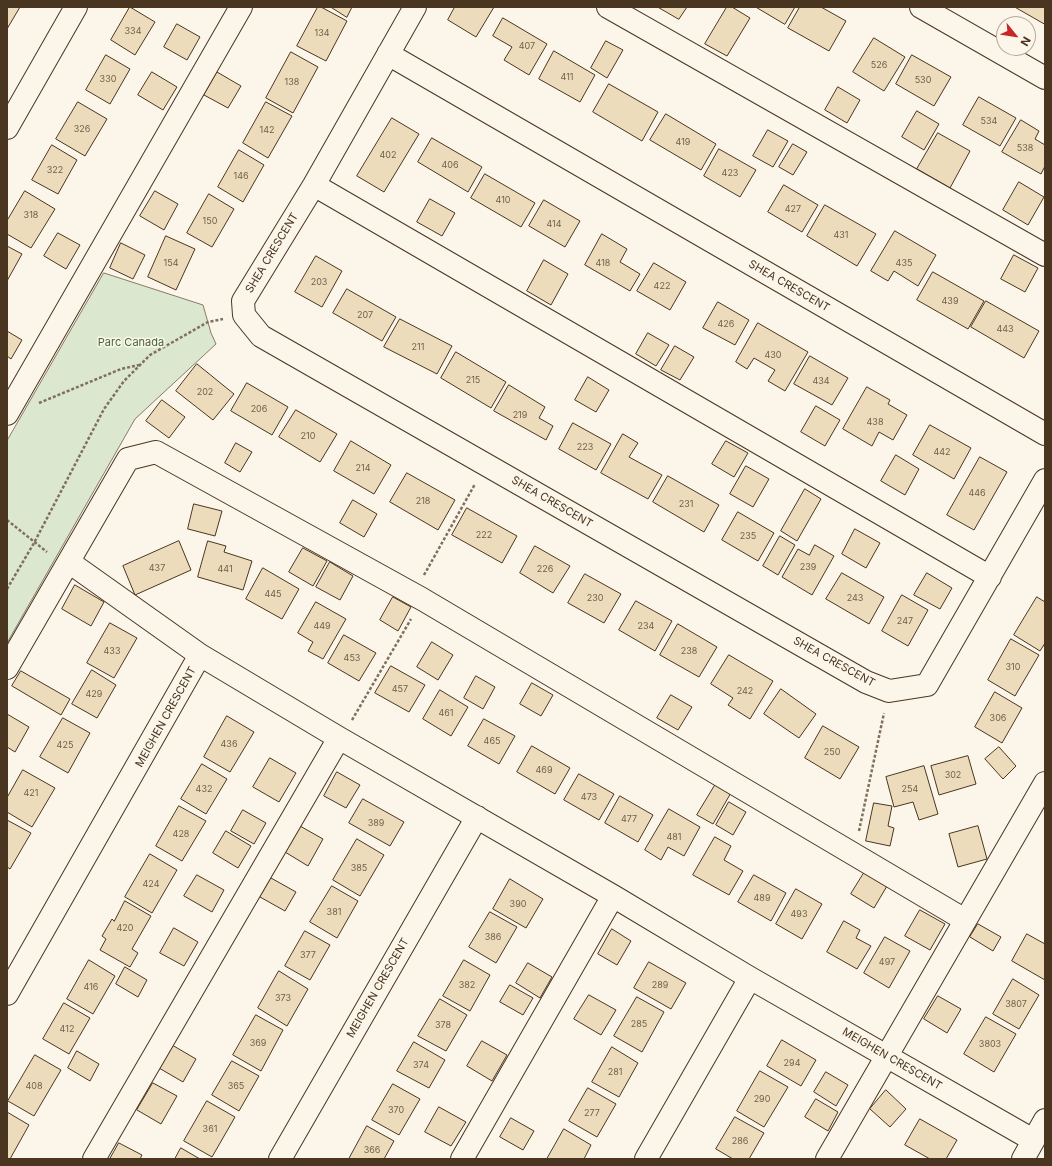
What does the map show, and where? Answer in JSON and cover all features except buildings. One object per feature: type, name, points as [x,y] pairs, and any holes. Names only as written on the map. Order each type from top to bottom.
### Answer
[{"type":"street","points":[[7,128],[76,7]]},
{"type":"street","points":[[8,412],[241,7]]},
{"type":"street","name":"SHEA CRESCENT","points":[[415,7],[314,185],[243,302],[244,315],[261,336],[866,682],[889,691],[928,685],[1045,480]]},
{"type":"street","points":[[608,7],[1045,255]]},
{"type":"street","points":[[921,7],[1045,78]]},
{"type":"street","name":"SHEA CRESCENT","points":[[388,54],[1045,434]]},
{"type":"street","points":[[314,185],[990,577]]},
{"type":"street","points":[[7,668],[128,459],[156,452],[418,597],[854,853],[965,920]]},
{"type":"street","points":[[69,562],[200,655]]},
{"type":"street","name":"MEIGHEN CRESCENT","points":[[7,994],[200,655],[613,896],[750,978],[1033,1140]]},
{"type":"street","points":[[94,1159],[340,738]]},
{"type":"street","points":[[827,1159],[1045,783]]},
{"type":"street","name":"MEIGHEN CRESCENT","points":[[280,1159],[477,817]]},
{"type":"street","points":[[462,1159],[613,896]]},
{"type":"street","points":[[646,1159],[750,978]]},
{"type":"street","points":[[1023,1159],[1045,1120]]},
{"type":"path","points":[[7,589],[34,543],[104,409],[124,381],[150,355],[208,322]]},
{"type":"path","points":[[8,412],[41,403],[92,380],[121,369],[140,365]]},
{"type":"path","points":[[353,719],[418,597],[477,481]]},
{"type":"path","points":[[7,520],[34,543],[60,562],[69,562]]},
{"type":"path","points":[[854,853],[882,724]]},
{"type":"green space","name":"Parc Canada","points":[[104,273],[203,305],[211,333],[216,344],[135,419],[7,643],[7,441]]}]
